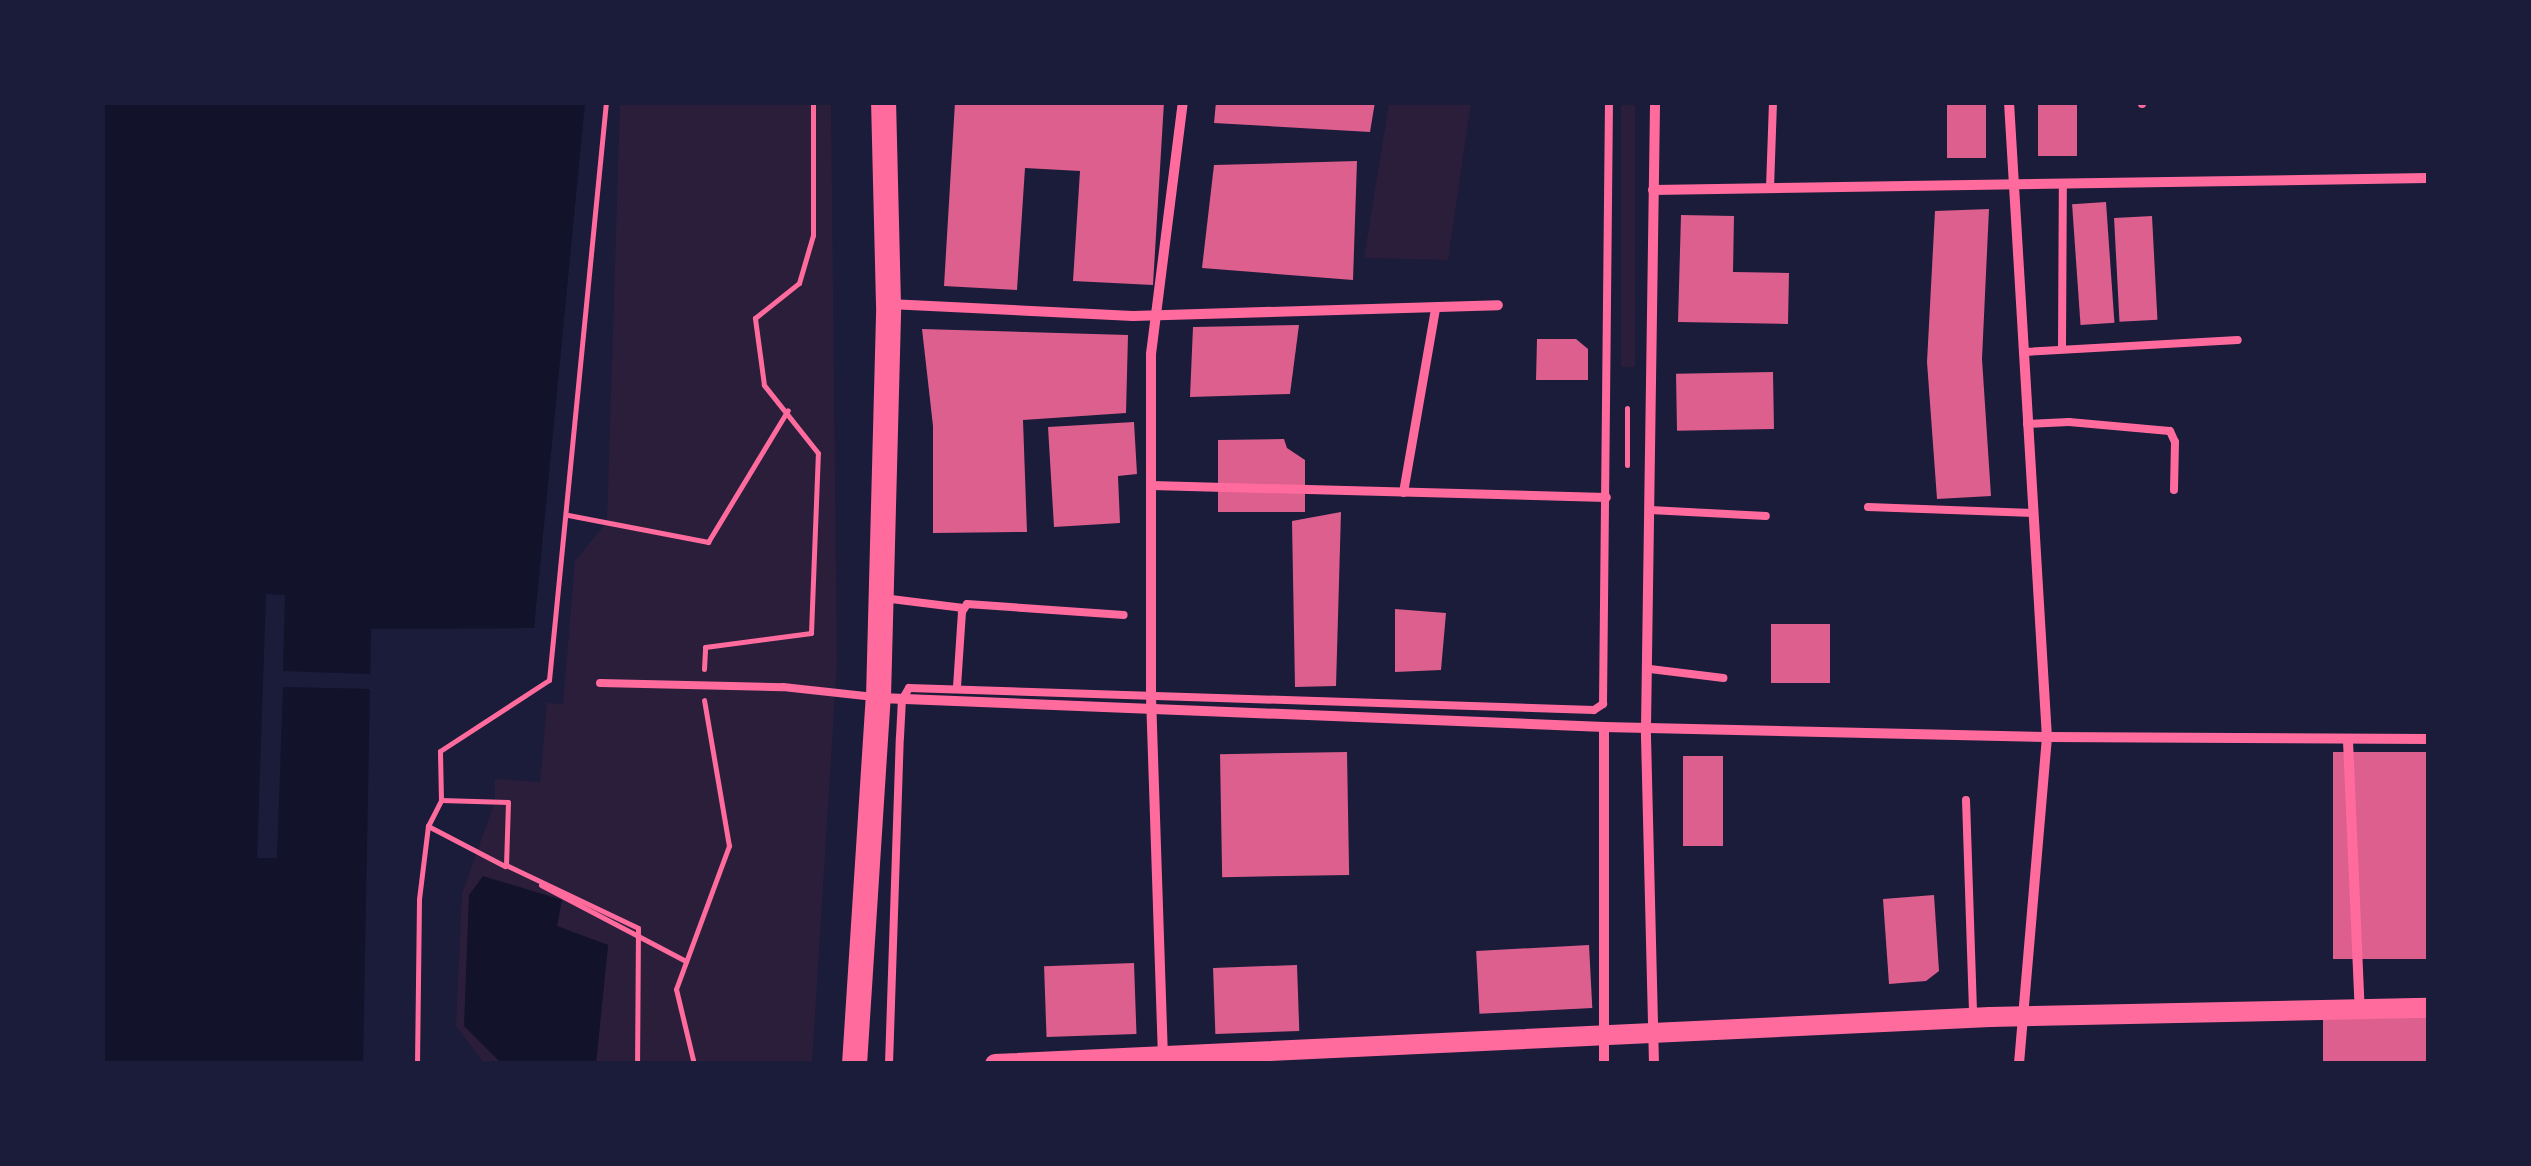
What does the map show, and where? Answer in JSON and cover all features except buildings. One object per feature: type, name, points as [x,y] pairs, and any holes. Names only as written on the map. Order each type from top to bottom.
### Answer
[{"type":"main road","points":[[854,1064],[890,698],[880,598],[888,304],[883,102]]},
{"type":"main road","points":[[995,1064],[1163,1061],[1602,1034],[2021,1019],[2060,1014],[2428,1008]]},
{"type":"street","points":[[1163,1061],[1151,710],[1153,316],[1183,102]]},
{"type":"street","points":[[1654,1064],[1646,727],[1650,669],[1655,102]]},
{"type":"street","points":[[2009,102],[2047,738],[2019,1064]]},
{"type":"street","points":[[1653,190],[2428,178]]},
{"type":"street","points":[[888,304],[1153,316],[1498,306]]},
{"type":"street","points":[[1404,492],[1436,308]]},
{"type":"street","points":[[1151,485],[1606,497]]},
{"type":"street","points":[[890,698],[1604,726],[2047,738],[2428,739]]},
{"type":"street","points":[[1604,726],[1604,1064]]},
{"type":"street","points":[[2348,741],[2360,1012]]},
{"type":"lane","points":[[600,682],[783,687],[890,698],[909,688],[957,687],[1594,710],[1603,704],[1604,693],[1608,102]]},
{"type":"lane","points":[[1770,188],[1773,102]]},
{"type":"lane","points":[[2062,348],[2064,183]]},
{"type":"lane","points":[[2024,352],[2238,340]]},
{"type":"lane","points":[[2027,424],[2069,422],[2170,431],[2175,442],[2174,490]]},
{"type":"lane","points":[[1868,507],[2032,513]]},
{"type":"lane","points":[[1650,510],[1766,516]]},
{"type":"lane","points":[[880,598],[963,608],[971,602],[1124,615]]},
{"type":"lane","points":[[957,687],[963,608]]},
{"type":"lane","points":[[1650,669],[1723,678]]},
{"type":"lane","points":[[888,1064],[890,698]]},
{"type":"lane","points":[[1966,800],[1974,1018]]},
{"type":"path","points":[[418,1064],[419,899],[428,826],[442,800],[440,751],[548,680],[568,516],[606,102]]},
{"type":"path","points":[[694,1064],[676,989],[729,846],[704,686],[705,647],[811,633],[818,453],[788,410],[764,385],[755,318],[799,283],[812,234],[812,102]]},
{"type":"path","points":[[1627,406],[1627,465]]},
{"type":"path","points":[[568,516],[708,542],[788,410]]},
{"type":"path","points":[[442,800],[508,802],[506,865],[638,928],[637,1064]]},
{"type":"path","points":[[428,826],[686,961]]},
{"type":"shaded area","points":[[102,103],[585,103],[534,628],[371,629],[363,1063],[103,1063]]},
{"type":"shaded area","points":[[620,103],[831,103],[837,663],[812,1063],[596,1063],[608,945],[556,926],[561,900],[501,1063],[484,1063],[456,1026],[462,894],[495,801],[495,779],[540,782],[547,703],[563,704],[575,561],[607,522]]},
{"type":"shaded area","points":[[1389,103],[1471,103],[1448,260],[1364,258]]},
{"type":"shaded area","points":[[1621,103],[1635,103],[1635,367],[1621,367]]},
{"type":"shaded area","points":[[483,876],[562,900],[557,926],[608,945],[596,1063],[501,1063],[464,1026],[469,895]]},
{"type":"pier","points":[[266,594],[285,595],[283,671],[370,674],[370,689],[283,687],[277,858],[257,858]]}]
